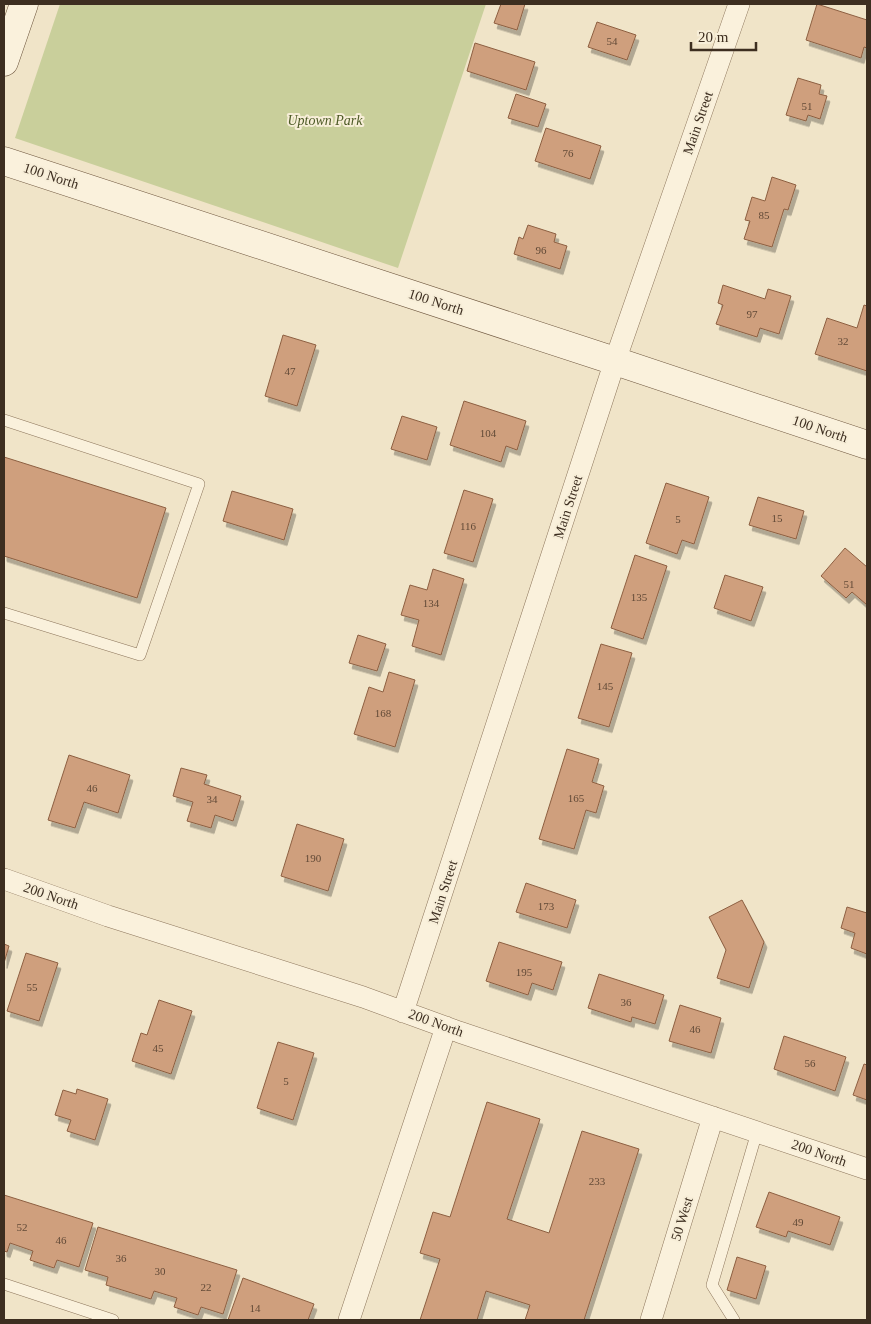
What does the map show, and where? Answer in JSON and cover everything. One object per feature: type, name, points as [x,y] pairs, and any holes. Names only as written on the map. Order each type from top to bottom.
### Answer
[{"type":"street","points":[[4,62],[24,4]]},
{"type":"street","name":"Main Street","points":[[403,1012],[616,361],[739,4]]},
{"type":"street","name":"100 North","points":[[4,161],[867,445]]},
{"type":"street","name":"200 North","points":[[4,879],[108,916],[363,997],[446,1027],[867,1169]]},
{"type":"street","points":[[349,1320],[446,1027]]},
{"type":"street","name":"50 West","points":[[651,1320],[713,1117]]},
{"type":"lane","points":[[4,420],[199,484],[140,655],[4,614]]},
{"type":"lane","points":[[734,1320],[712,1285],[757,1132]]},
{"type":"lane","points":[[4,1284],[113,1320]]},
{"type":"green space","name":"Uptown Park","points":[[60,4],[486,4],[398,268],[15,138]]},
{"type":"building","points":[[501,4],[525,4],[517,30],[494,23]]},
{"type":"building","points":[[817,4],[867,20],[867,48],[864,47],[861,58],[806,40]]},
{"type":"building","points":[[597,22],[636,35],[627,60],[588,47]]},
{"type":"building","points":[[475,43],[535,62],[526,90],[467,71]]},
{"type":"building","points":[[798,78],[821,85],[819,94],[827,96],[820,119],[808,115],[806,121],[786,115]]},
{"type":"building","points":[[516,94],[546,104],[538,127],[508,118]]},
{"type":"building","points":[[546,128],[601,146],[590,179],[535,161]]},
{"type":"building","points":[[772,177],[796,185],[788,210],[784,209],[772,247],[744,239],[750,221],[745,220],[752,197],[765,201]]},
{"type":"building","points":[[528,225],[556,234],[554,242],[567,246],[560,269],[514,254],[519,237],[523,239]]},
{"type":"building","points":[[723,285],[765,299],[768,289],[791,296],[779,334],[760,328],[757,337],[716,324],[723,305],[718,303]]},
{"type":"building","points":[[864,305],[867,306],[867,371],[815,354],[827,318],[857,328]]},
{"type":"building","points":[[283,335],[316,345],[297,406],[265,396]]},
{"type":"building","points":[[464,401],[526,421],[517,450],[506,446],[501,462],[450,445]]},
{"type":"building","points":[[402,416],[437,427],[427,460],[391,449]]},
{"type":"building","points":[[4,457],[166,508],[137,598],[4,556]]},
{"type":"building","points":[[666,483],[709,497],[694,544],[682,540],[677,554],[646,543]]},
{"type":"building","points":[[464,490],[493,499],[473,562],[444,553]]},
{"type":"building","points":[[232,491],[293,509],[284,540],[223,521]]},
{"type":"building","points":[[758,497],[804,511],[796,539],[749,525]]},
{"type":"building","points":[[845,548],[867,567],[867,605],[852,592],[846,598],[821,576]]},
{"type":"building","points":[[635,555],[667,566],[643,639],[611,628]]},
{"type":"building","points":[[433,569],[464,579],[441,655],[412,646],[419,620],[401,615],[410,585],[427,590]]},
{"type":"building","points":[[725,575],[763,587],[751,621],[714,608]]},
{"type":"building","points":[[358,635],[386,644],[377,671],[349,663]]},
{"type":"building","points":[[601,644],[632,653],[609,727],[578,718]]},
{"type":"building","points":[[389,672],[415,680],[395,747],[354,734],[369,687],[383,692]]},
{"type":"building","points":[[567,749],[599,759],[592,782],[604,786],[596,813],[586,810],[574,849],[539,839]]},
{"type":"building","points":[[69,755],[130,775],[118,813],[84,802],[75,828],[48,820]]},
{"type":"building","points":[[181,768],[207,775],[204,784],[241,796],[233,821],[215,815],[211,828],[187,821],[193,802],[173,796]]},
{"type":"building","points":[[297,824],[344,839],[328,891],[281,876]]},
{"type":"building","points":[[526,883],[576,900],[567,928],[516,912]]},
{"type":"building","points":[[742,900],[764,942],[749,988],[717,978],[726,950],[709,917]]},
{"type":"building","points":[[847,907],[867,913],[867,954],[851,948],[855,933],[841,928]]},
{"type":"building","points":[[499,942],[562,962],[553,990],[532,983],[528,995],[486,981]]},
{"type":"building","points":[[4,944],[9,946],[4,963]]},
{"type":"building","points":[[26,953],[58,963],[39,1021],[7,1011]]},
{"type":"building","points":[[599,974],[664,995],[655,1024],[632,1017],[631,1022],[588,1008]]},
{"type":"building","points":[[159,1000],[192,1011],[171,1074],[132,1061],[141,1033],[147,1035]]},
{"type":"building","points":[[680,1005],[721,1018],[711,1053],[669,1041]]},
{"type":"building","points":[[784,1036],[846,1057],[835,1091],[774,1069]]},
{"type":"building","points":[[278,1042],[314,1053],[293,1120],[257,1108]]},
{"type":"building","points":[[864,1064],[867,1065],[867,1100],[853,1095]]},
{"type":"building","points":[[77,1089],[108,1099],[95,1140],[67,1131],[71,1120],[55,1115],[63,1090],[76,1094]]},
{"type":"building","points":[[487,1102],[540,1119],[507,1219],[549,1233],[582,1131],[639,1149],[584,1320],[525,1320],[530,1305],[486,1291],[477,1320],[420,1320],[440,1259],[420,1253],[433,1212],[450,1217]]},
{"type":"building","points":[[769,1192],[840,1217],[830,1245],[788,1231],[786,1237],[756,1227]]},
{"type":"building","points":[[4,1195],[93,1223],[79,1267],[57,1260],[54,1268],[30,1260],[33,1251],[10,1243],[7,1252],[4,1251]]},
{"type":"building","points":[[98,1227],[237,1270],[223,1314],[201,1307],[198,1315],[174,1307],[177,1298],[154,1291],[151,1299],[106,1285],[108,1277],[85,1270]]},
{"type":"building","points":[[737,1257],[766,1266],[756,1299],[727,1290]]},
{"type":"building","points":[[243,1278],[314,1304],[308,1320],[228,1320]]}]
